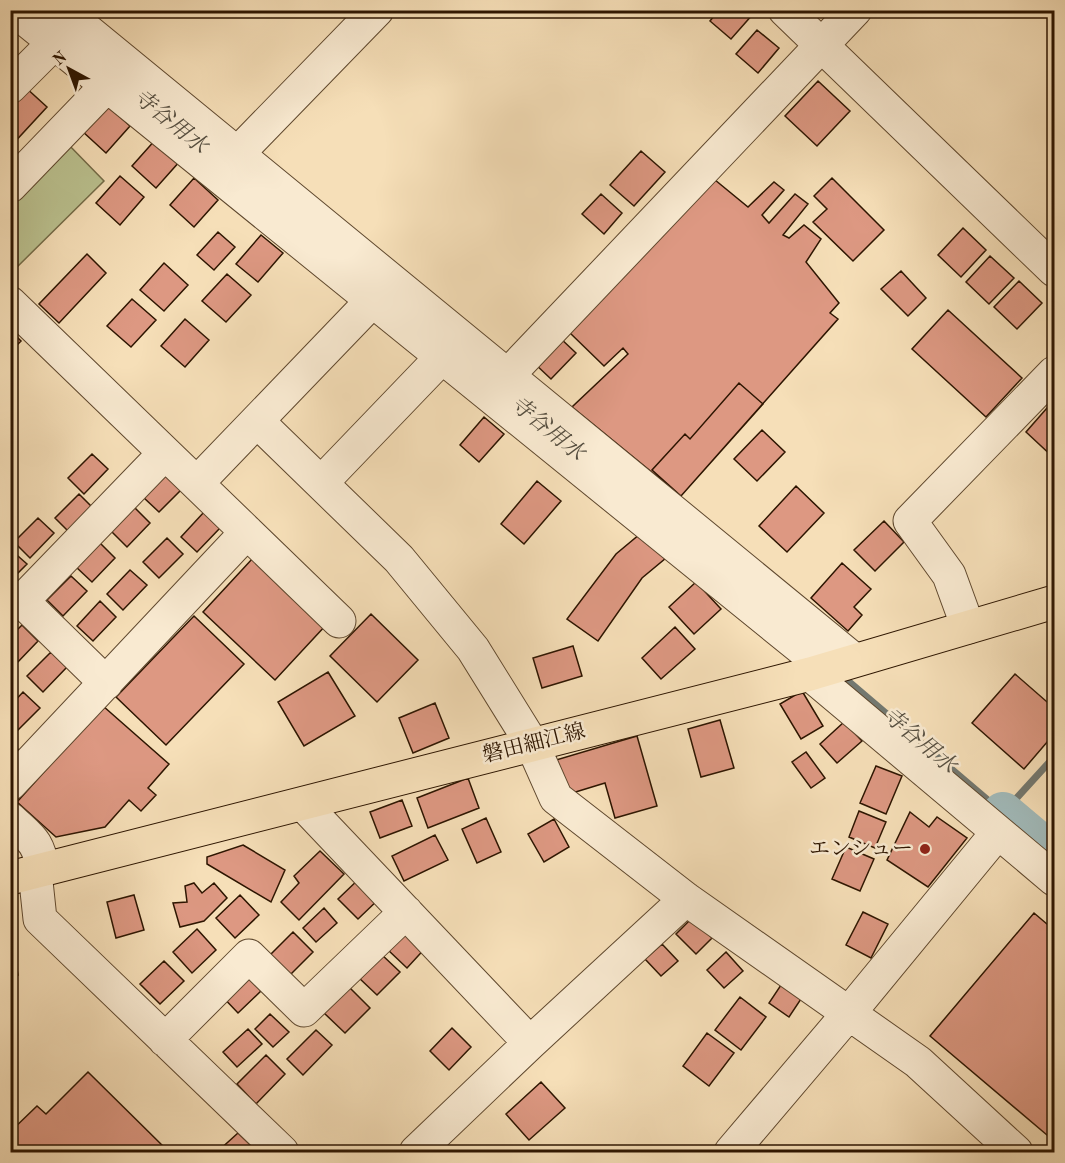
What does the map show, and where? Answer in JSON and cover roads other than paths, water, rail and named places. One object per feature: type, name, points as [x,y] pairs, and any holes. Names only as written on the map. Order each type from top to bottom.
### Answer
[{"type":"main road","name":"磐田細江線","points":[[29,873],[830,667],[1054,602]]},
{"type":"street","points":[[14,10],[54,43],[117,75],[238,153],[381,289],[442,357],[830,667]]},
{"type":"street","points":[[62,10],[117,75],[381,289],[508,375],[830,667],[998,832],[1054,879]]},
{"type":"street","points":[[238,153],[377,10]]},
{"type":"street","points":[[785,10],[1054,270]]},
{"type":"street","points":[[508,375],[855,10]]},
{"type":"street","points":[[10,87],[54,43]]},
{"type":"street","points":[[10,186],[117,75]]},
{"type":"street","points":[[197,483],[381,289]]},
{"type":"street","points":[[10,303],[339,621]]},
{"type":"street","points":[[321,483],[442,357]]},
{"type":"street","points":[[968,627],[949,575],[910,521],[1054,373]]},
{"type":"street","points":[[257,421],[399,559],[473,649],[532,744],[555,798],[686,899],[918,1062],[1016,1152]]},
{"type":"street","points":[[106,683],[22,601],[165,453]]},
{"type":"street","points":[[10,784],[248,532]]},
{"type":"street","points":[[303,804],[530,1043]]},
{"type":"street","points":[[10,819],[36,844],[40,851],[29,873],[40,919],[282,1152]]},
{"type":"street","points":[[731,1152],[998,832]]},
{"type":"street","points":[[416,1152],[686,899]]},
{"type":"street","points":[[165,1040],[249,956],[304,1010],[406,912]]},
{"type":"waterway","name":"寺谷用水","points":[[841,675],[1003,813],[1054,757]]},
{"type":"waterway","name":"寺谷用水","points":[[1003,813],[1054,856]]},
{"type":"place","name":"エンシュー","points":[[925,849]]}]
